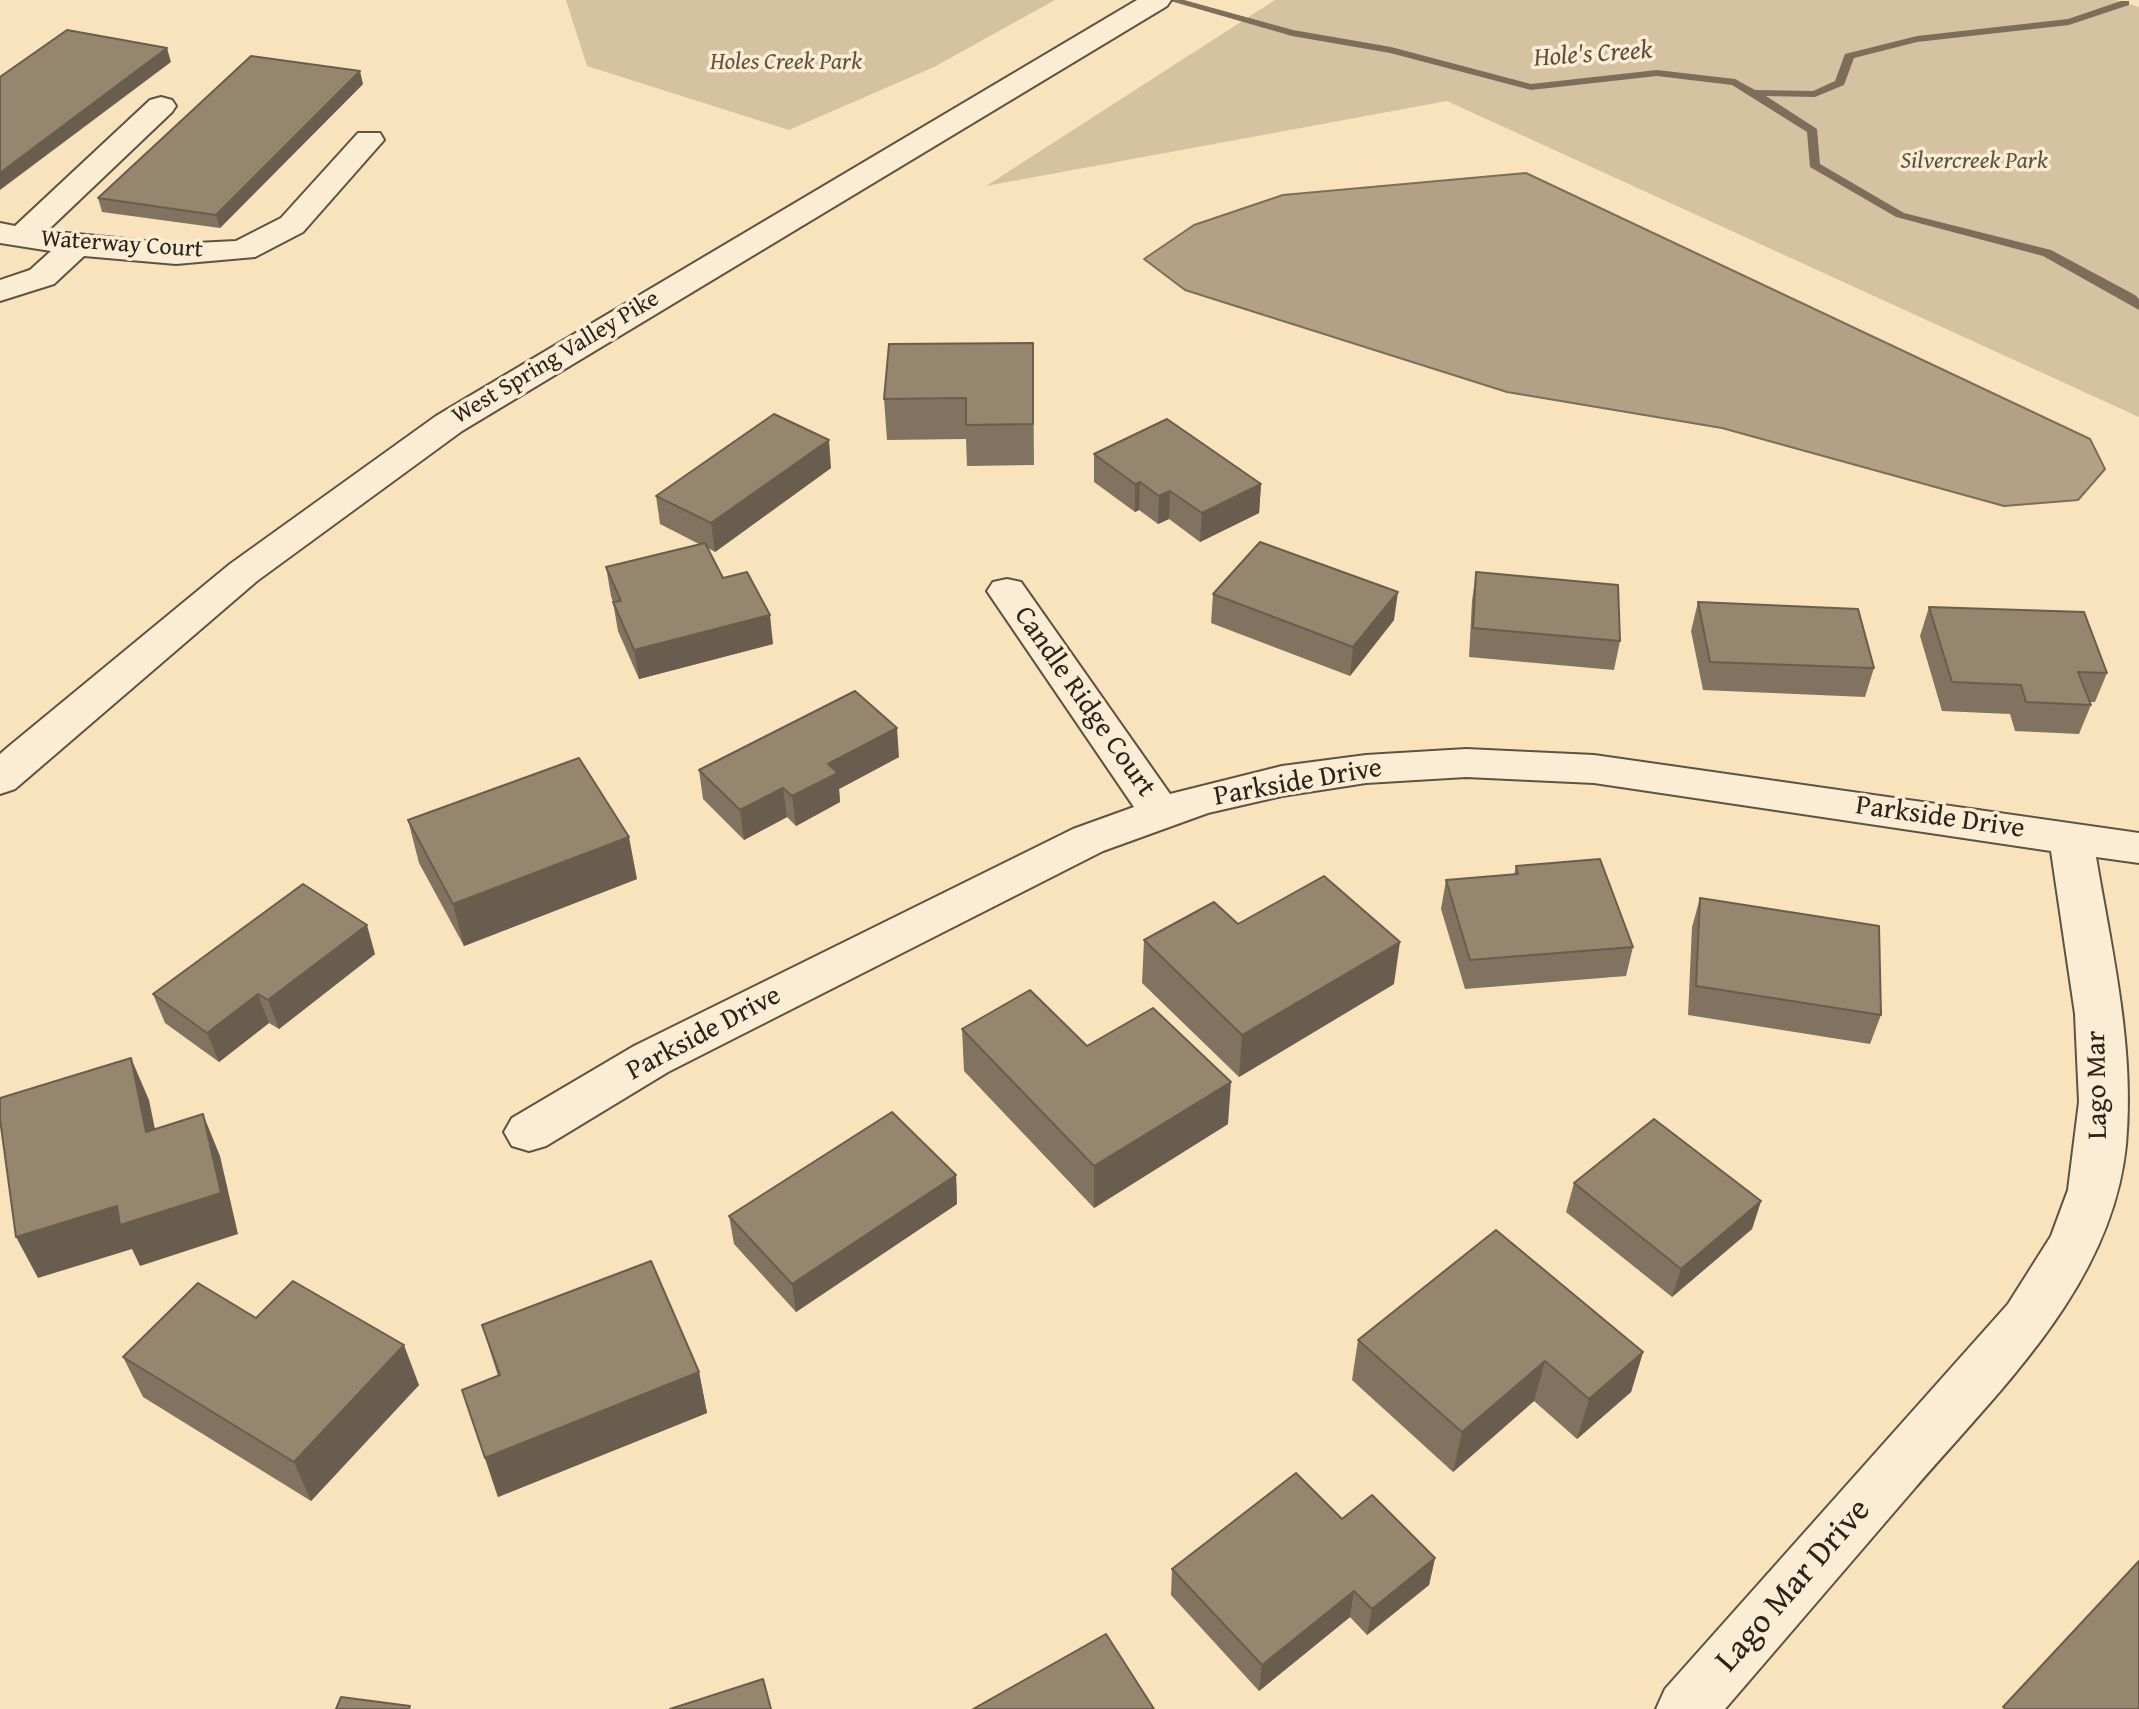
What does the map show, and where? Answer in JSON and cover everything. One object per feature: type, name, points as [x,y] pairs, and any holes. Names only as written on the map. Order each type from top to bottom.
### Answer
[{"type":"street","name":"West Spring Valley Pike","points":[[0,779],[296,528],[415,444],[503,388],[1157,0]]},
{"type":"street","points":[[11,235],[161,106]]},
{"type":"street","name":"Waterway Court","points":[[11,235],[76,246],[176,254],[243,250],[292,225],[369,140]]},
{"type":"street","points":[[0,291],[42,277],[76,246]]},
{"type":"street","name":"Candle Ridge Court","points":[[1007,591],[1160,812]]},
{"type":"street","name":"Parkside Drive","points":[[529,1132],[665,1052],[1088,840],[1160,812],[1282,781],[1366,769],[1466,763],[1594,769],[2139,848]]},
{"type":"street","name":"Lago Mar","points":[[1901,1463],[2027,1320],[2067,1258],[2093,1192],[2104,1124],[2103,1057],[2071,837]]},
{"type":"street","name":"Lago Mar Drive","points":[[1686,1709],[1901,1463]]},
{"type":"green space","name":"Holes Creek Park","points":[[566,0],[1055,0],[934,67],[789,130],[587,66]]},
{"type":"green space","name":"Silvercreek Park","points":[[1275,0],[2116,0],[2139,7],[2139,417],[1447,101],[986,186]]},
{"type":"shaded area","points":[[1526,173],[2090,439],[2105,469],[2078,500],[2004,506],[1722,428],[1507,392],[1185,290],[1144,259],[1194,225],[1283,195]]},
{"type":"building","points":[[67,30],[167,48],[0,173],[0,77]]},
{"type":"building","points":[[251,56],[360,71],[216,215],[98,198]]},
{"type":"building","points":[[1033,343],[1033,424],[966,425],[966,398],[884,399],[889,344]]},
{"type":"building","points":[[774,414],[829,440],[711,523],[656,496]]},
{"type":"building","points":[[1167,419],[1261,484],[1202,513],[1170,491],[1159,496],[1140,482],[1135,484],[1094,454]]},
{"type":"building","points":[[1260,542],[1398,592],[1353,647],[1213,594]]},
{"type":"building","points":[[705,543],[723,578],[747,572],[770,615],[634,650],[613,602],[621,601],[606,567]]},
{"type":"building","points":[[1476,572],[1618,585],[1620,641],[1473,628]]},
{"type":"building","points":[[1698,602],[1858,609],[1874,668],[1710,662]]},
{"type":"building","points":[[1929,607],[2084,612],[2107,673],[2078,672],[2091,705],[2026,702],[2021,685],[1952,682]]},
{"type":"building","points":[[855,691],[897,728],[828,764],[838,773],[792,796],[783,788],[740,810],[699,770]]},
{"type":"building","points":[[579,758],[629,837],[453,904],[408,820]]},
{"type":"building","points":[[1600,859],[1633,947],[1470,960],[1446,880],[1518,874],[1516,866]]},
{"type":"building","points":[[1324,876],[1400,942],[1242,1035],[1144,940],[1214,902],[1238,924]]},
{"type":"building","points":[[303,884],[367,925],[268,1000],[258,994],[207,1033],[153,994]]},
{"type":"building","points":[[1700,898],[1879,926],[1881,1015],[1696,986]]},
{"type":"building","points":[[1030,990],[1087,1046],[1153,1008],[1231,1082],[1094,1166],[962,1029]]},
{"type":"building","points":[[131,1058],[146,1132],[203,1114],[221,1193],[120,1225],[117,1206],[16,1237],[0,1119],[0,1098]]},
{"type":"building","points":[[892,1112],[956,1175],[792,1284],[729,1216]]},
{"type":"building","points":[[1654,1119],[1761,1201],[1681,1269],[1574,1183]]},
{"type":"building","points":[[1496,1230],[1643,1352],[1589,1399],[1545,1361],[1462,1432],[1358,1340]]},
{"type":"building","points":[[651,1261],[699,1372],[485,1458],[462,1390],[500,1375],[482,1325]]},
{"type":"building","points":[[293,1281],[404,1345],[294,1462],[123,1357],[198,1283],[256,1318]]},
{"type":"building","points":[[1296,1473],[1342,1519],[1372,1495],[1435,1558],[1372,1609],[1354,1591],[1262,1665],[1172,1569]]},
{"type":"building","points":[[2139,1561],[2139,1709],[2003,1707]]},
{"type":"building","points":[[1106,1634],[1154,1709],[973,1709]]},
{"type":"building","points":[[763,1679],[771,1709],[670,1709]]},
{"type":"building","points":[[341,1697],[410,1706],[409,1709],[336,1709]]},
{"type":"waterway","name":"Hole's Creek","points":[[1172,0],[1292,33],[1391,50],[1531,87],[1657,73],[1735,82],[1813,131],[1814,165],[1900,215],[2047,253],[2131,298],[2139,306]]},
{"type":"waterway","points":[[1754,93],[1815,94],[1840,83],[1849,56],[1917,39],[2069,22],[2125,3]]}]
